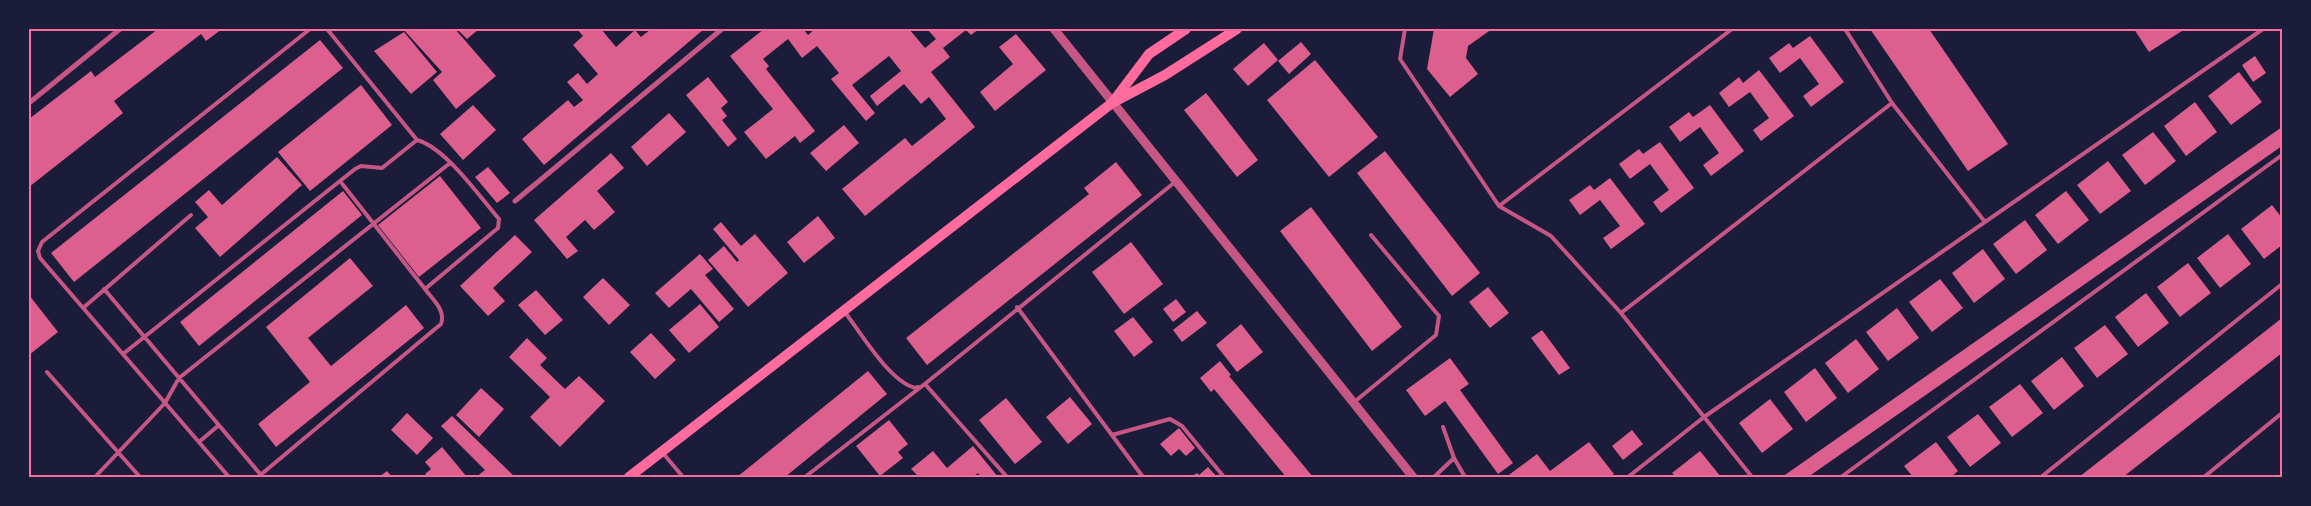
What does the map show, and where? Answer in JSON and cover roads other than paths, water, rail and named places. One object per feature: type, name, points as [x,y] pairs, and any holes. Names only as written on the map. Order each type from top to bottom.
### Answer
[{"type":"main road","points":[[1112,104],[1150,54],[1186,29]]},
{"type":"main road","points":[[629,477],[1112,104],[1164,75],[1237,29]]},
{"type":"street","points":[[29,103],[120,29]]},
{"type":"street","points":[[515,201],[722,29]]},
{"type":"street","points":[[1054,29],[1112,104],[1413,477]]},
{"type":"lane","points":[[229,477],[40,258],[38,251],[42,242],[310,29]]},
{"type":"lane","points":[[327,29],[417,140],[428,143],[450,163],[499,219],[500,224],[498,228],[425,289]]},
{"type":"lane","points":[[1405,29],[1400,59],[1500,206],[1551,236],[1621,313],[1752,477]]},
{"type":"lane","points":[[1500,206],[1732,29]]},
{"type":"lane","points":[[1845,29],[1892,103],[1985,222]]},
{"type":"lane","points":[[1628,477],[1704,417],[2263,29]]},
{"type":"lane","points":[[1621,313],[1892,103]]},
{"type":"lane","points":[[123,354],[340,181],[361,166],[382,168],[417,140]]},
{"type":"lane","points":[[1840,477],[2282,155]]},
{"type":"lane","points":[[95,477],[165,402],[179,378],[450,163]]},
{"type":"lane","points":[[104,289],[260,476],[441,324],[444,317],[442,311],[340,181]]},
{"type":"lane","points":[[805,477],[926,383],[1017,307],[1175,182]]},
{"type":"lane","points":[[83,308],[191,216]]},
{"type":"lane","points":[[1353,403],[1436,335],[1439,316],[1372,235]]},
{"type":"lane","points":[[2041,477],[2282,284]]},
{"type":"lane","points":[[1017,307],[1143,477]]},
{"type":"lane","points":[[844,311],[894,376],[905,386],[914,388],[926,383]]},
{"type":"lane","points":[[47,372],[140,477]]},
{"type":"lane","points":[[926,383],[1007,477]]},
{"type":"lane","points":[[2204,477],[2282,413]]},
{"type":"lane","points":[[1112,435],[1170,419],[1182,426],[1224,477]]},
{"type":"lane","points":[[199,442],[219,425]]},
{"type":"lane","points":[[1443,427],[1454,458],[1465,477]]},
{"type":"lane","points":[[662,452],[683,477]]},
{"type":"lane","points":[[1434,477],[1454,458]]}]
